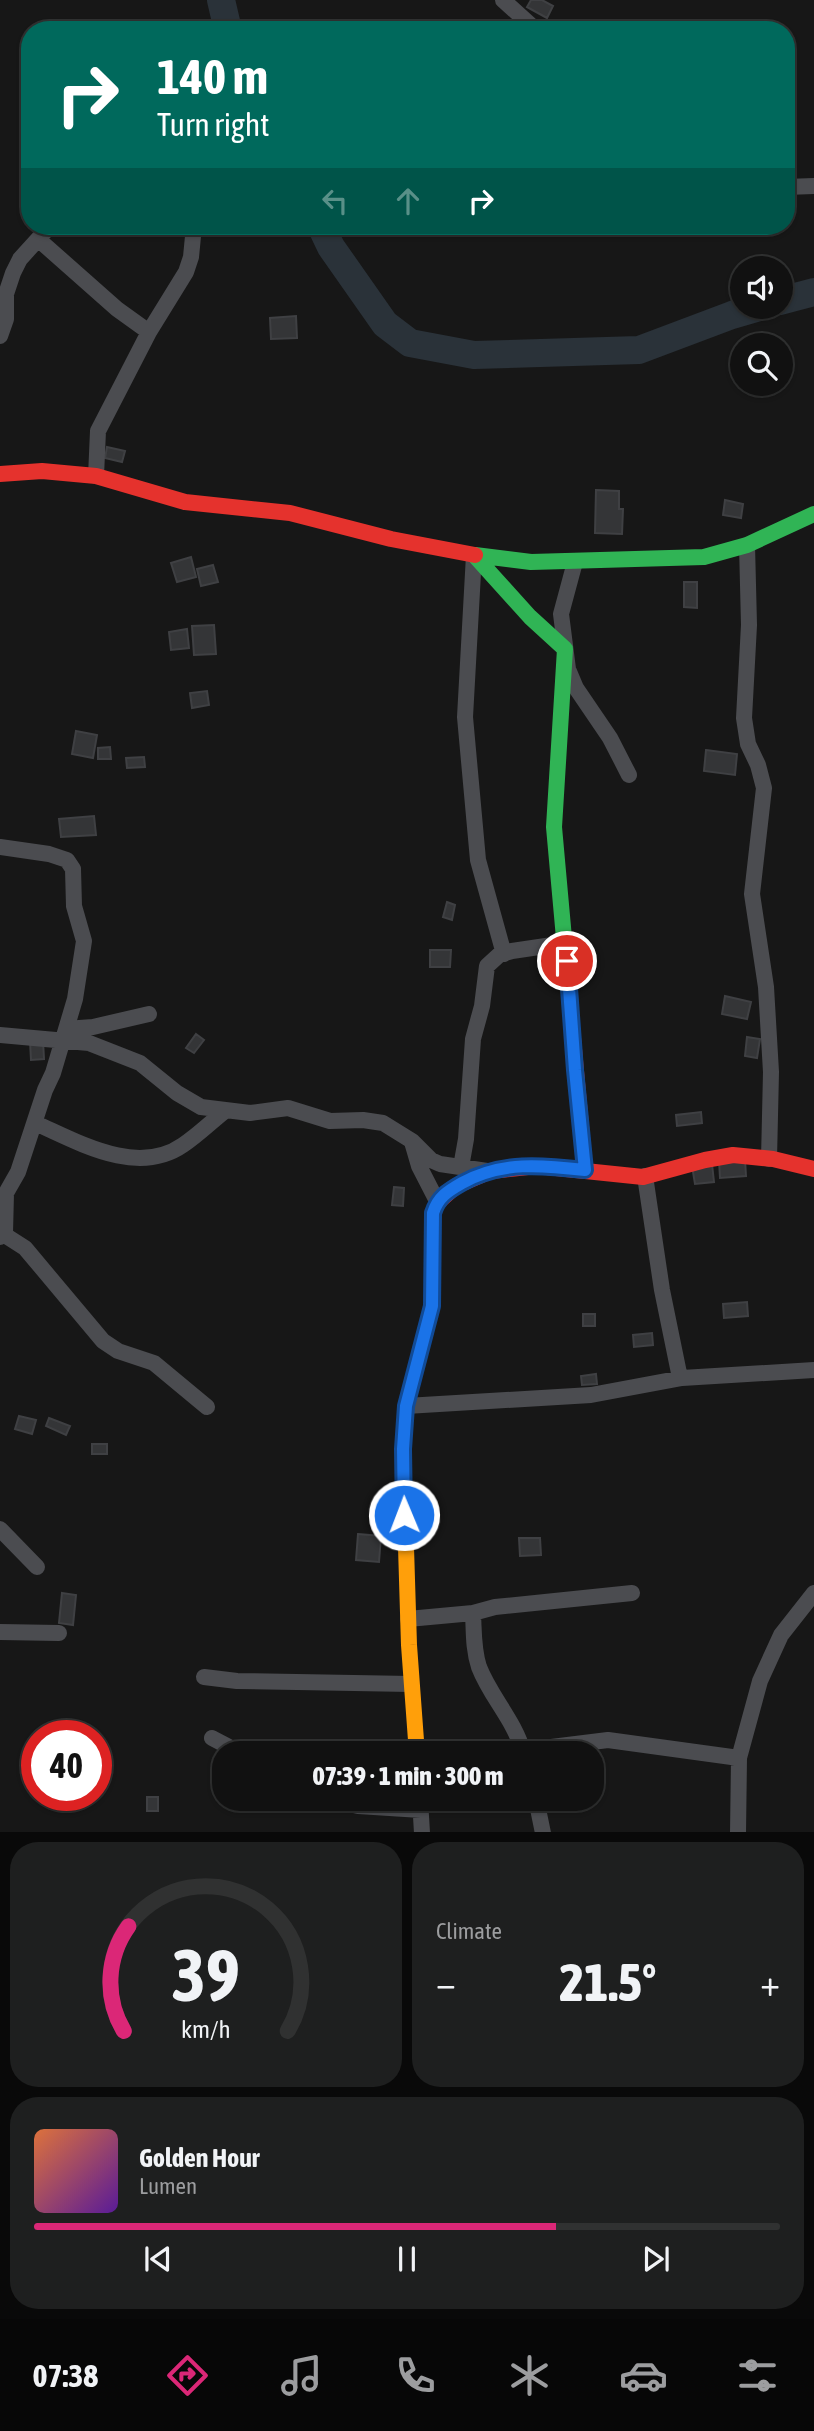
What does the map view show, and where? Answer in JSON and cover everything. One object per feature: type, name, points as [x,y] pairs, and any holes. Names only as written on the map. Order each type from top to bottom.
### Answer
[{"type":"street","points":[[503,0],[526,21]]},
{"type":"street","points":[[795,187],[814,186]]},
{"type":"street","points":[[0,336],[6,319],[6,294],[13,273],[20,259],[43,235]]},
{"type":"street","points":[[96,476],[98,431],[149,332],[186,272],[193,235]]},
{"type":"street","points":[[39,240],[117,309],[149,332]]},
{"type":"street","points":[[0,474],[42,471],[96,476],[185,502],[290,513],[391,539],[474,555],[531,562],[704,557],[747,545],[814,514]]},
{"type":"street","points":[[747,545],[749,625],[744,718],[748,744],[758,765],[764,788],[752,894],[766,987],[771,1072],[769,1159]]},
{"type":"street","points":[[474,555],[530,617],[565,649]]},
{"type":"street","points":[[474,555],[465,718],[478,860],[504,954]]},
{"type":"street","points":[[575,562],[561,614],[568,669],[576,688],[610,738],[629,775]]},
{"type":"street","points":[[565,649],[554,827],[585,1170]]},
{"type":"street","points":[[0,847],[49,853],[67,860],[73,869],[74,906],[84,941],[75,999],[53,1073],[18,1172],[6,1193],[2,1234],[26,1248],[103,1341],[118,1351],[154,1363],[207,1407]]},
{"type":"street","points":[[461,1167],[466,1139],[473,1038],[482,1006],[487,966],[504,954],[566,943]]},
{"type":"street","points":[[0,1035],[64,1035],[149,1014]]},
{"type":"street","points":[[64,1035],[140,1063],[177,1093],[201,1107],[250,1113],[288,1108],[330,1121],[363,1120],[383,1123],[412,1141],[431,1160],[487,1171]]},
{"type":"street","points":[[35,1123],[108,1155],[145,1157],[182,1146],[225,1111]]},
{"type":"street","points":[[412,1141],[419,1166],[437,1201]]},
{"type":"street","points":[[416,1741],[408,1619],[403,1449],[406,1406],[432,1306],[433,1213],[437,1201],[450,1189],[487,1171],[517,1165],[645,1177],[707,1159],[750,1153],[814,1170]]},
{"type":"street","points":[[645,1177],[662,1290],[680,1378]]},
{"type":"street","points":[[406,1406],[591,1395],[680,1378],[814,1370]]},
{"type":"street","points":[[0,1529],[37,1567]]},
{"type":"street","points":[[408,1619],[632,1593]]},
{"type":"street","points":[[738,1832],[738,1758],[760,1681],[780,1635],[814,1593]]},
{"type":"street","points":[[473,1613],[475,1650],[480,1667],[512,1721],[520,1741]]},
{"type":"street","points":[[0,1632],[59,1633]]},
{"type":"street","points":[[204,1677],[237,1681],[411,1685]]},
{"type":"street","points":[[212,1738],[218,1741]]},
{"type":"street","points":[[602,1741],[738,1758]]},
{"type":"street","points":[[420,1811],[422,1832]]},
{"type":"street","points":[[539,1811],[543,1832]]},
{"type":"building","points":[[531,0],[542,0],[553,6],[547,18],[527,7]]},
{"type":"building","points":[[296,316],[297,338],[271,339],[270,318]]},
{"type":"building","points":[[107,447],[125,451],[122,462],[105,458]]},
{"type":"building","points":[[596,490],[619,491],[619,509],[623,509],[622,534],[595,533]]},
{"type":"building","points":[[725,500],[743,504],[741,518],[723,515]]},
{"type":"building","points":[[191,557],[196,577],[177,582],[171,563]]},
{"type":"building","points":[[213,565],[218,582],[201,586],[197,569]]},
{"type":"building","points":[[684,582],[697,582],[697,608],[684,607]]},
{"type":"building","points":[[214,625],[216,654],[194,655],[192,626]]},
{"type":"building","points":[[187,629],[189,648],[171,650],[169,632]]},
{"type":"building","points":[[207,691],[209,705],[192,708],[190,693]]},
{"type":"building","points":[[76,731],[97,735],[93,758],[72,754]]},
{"type":"building","points":[[110,747],[111,759],[98,759],[98,748]]},
{"type":"building","points":[[706,750],[737,754],[735,775],[704,771]]},
{"type":"building","points":[[144,757],[145,767],[127,768],[126,758]]},
{"type":"building","points":[[94,816],[96,835],[61,837],[59,819]]},
{"type":"building","points":[[447,902],[455,905],[452,920],[443,917]]},
{"type":"building","points":[[430,950],[451,950],[450,967],[430,967]]},
{"type":"building","points":[[725,996],[751,1002],[747,1019],[722,1014]]},
{"type":"building","points":[[196,1034],[204,1040],[194,1053],[186,1048]]},
{"type":"building","points":[[747,1037],[760,1039],[757,1058],[745,1056]]},
{"type":"building","points":[[43,1040],[44,1059],[31,1060],[30,1041]]},
{"type":"building","points":[[701,1112],[702,1123],[677,1126],[676,1115]]},
{"type":"building","points":[[745,1159],[746,1176],[720,1178],[719,1160]]},
{"type":"building","points":[[712,1164],[714,1182],[695,1184],[692,1166]]},
{"type":"building","points":[[394,1187],[404,1188],[403,1206],[392,1205]]},
{"type":"building","points":[[747,1302],[748,1316],[724,1318],[723,1304]]},
{"type":"building","points":[[583,1314],[595,1314],[595,1326],[583,1326]]},
{"type":"building","points":[[652,1333],[653,1345],[634,1347],[633,1335]]},
{"type":"building","points":[[596,1374],[597,1384],[582,1385],[581,1376]]},
{"type":"building","points":[[19,1416],[36,1420],[32,1434],[15,1429]]},
{"type":"building","points":[[49,1418],[70,1426],[66,1435],[46,1426]]},
{"type":"building","points":[[92,1444],[107,1444],[107,1454],[92,1454]]},
{"type":"building","points":[[358,1534],[381,1536],[379,1562],[356,1560]]},
{"type":"building","points":[[519,1538],[540,1538],[541,1555],[520,1556]]},
{"type":"building","points":[[62,1593],[76,1595],[73,1625],[59,1623]]},
{"type":"building","points":[[147,1797],[158,1797],[158,1811],[147,1811]]},
{"type":"waterway","points":[[221,0],[226,21]]},
{"type":"waterway","points":[[325,235],[385,324],[410,343],[474,355],[639,350],[730,316]]},
{"type":"waterway","points":[[793,298],[814,292]]},
{"type":"traffic: fast","points":[[475,555],[531,562],[704,557],[747,545],[814,514]]},
{"type":"traffic: fast","points":[[474,555],[530,617],[565,649],[554,827],[572,1027]]},
{"type":"traffic: slow","points":[[416,1741],[409,1645],[403,1449],[406,1406],[432,1306],[432,1269]]},
{"type":"traffic: jam","points":[[0,474],[42,471],[96,476],[185,502],[290,513],[391,539],[475,555]]},
{"type":"traffic: jam","points":[[572,1027],[585,1170]]},
{"type":"traffic: jam","points":[[432,1269],[433,1213],[437,1203],[456,1186],[491,1171],[537,1166],[643,1177],[733,1155],[773,1159],[814,1169]]},
{"type":"route","points":[[404,1515],[403,1449],[406,1406],[432,1306],[433,1213],[437,1201],[450,1189],[487,1171],[517,1165],[585,1170],[567,961]]}]
